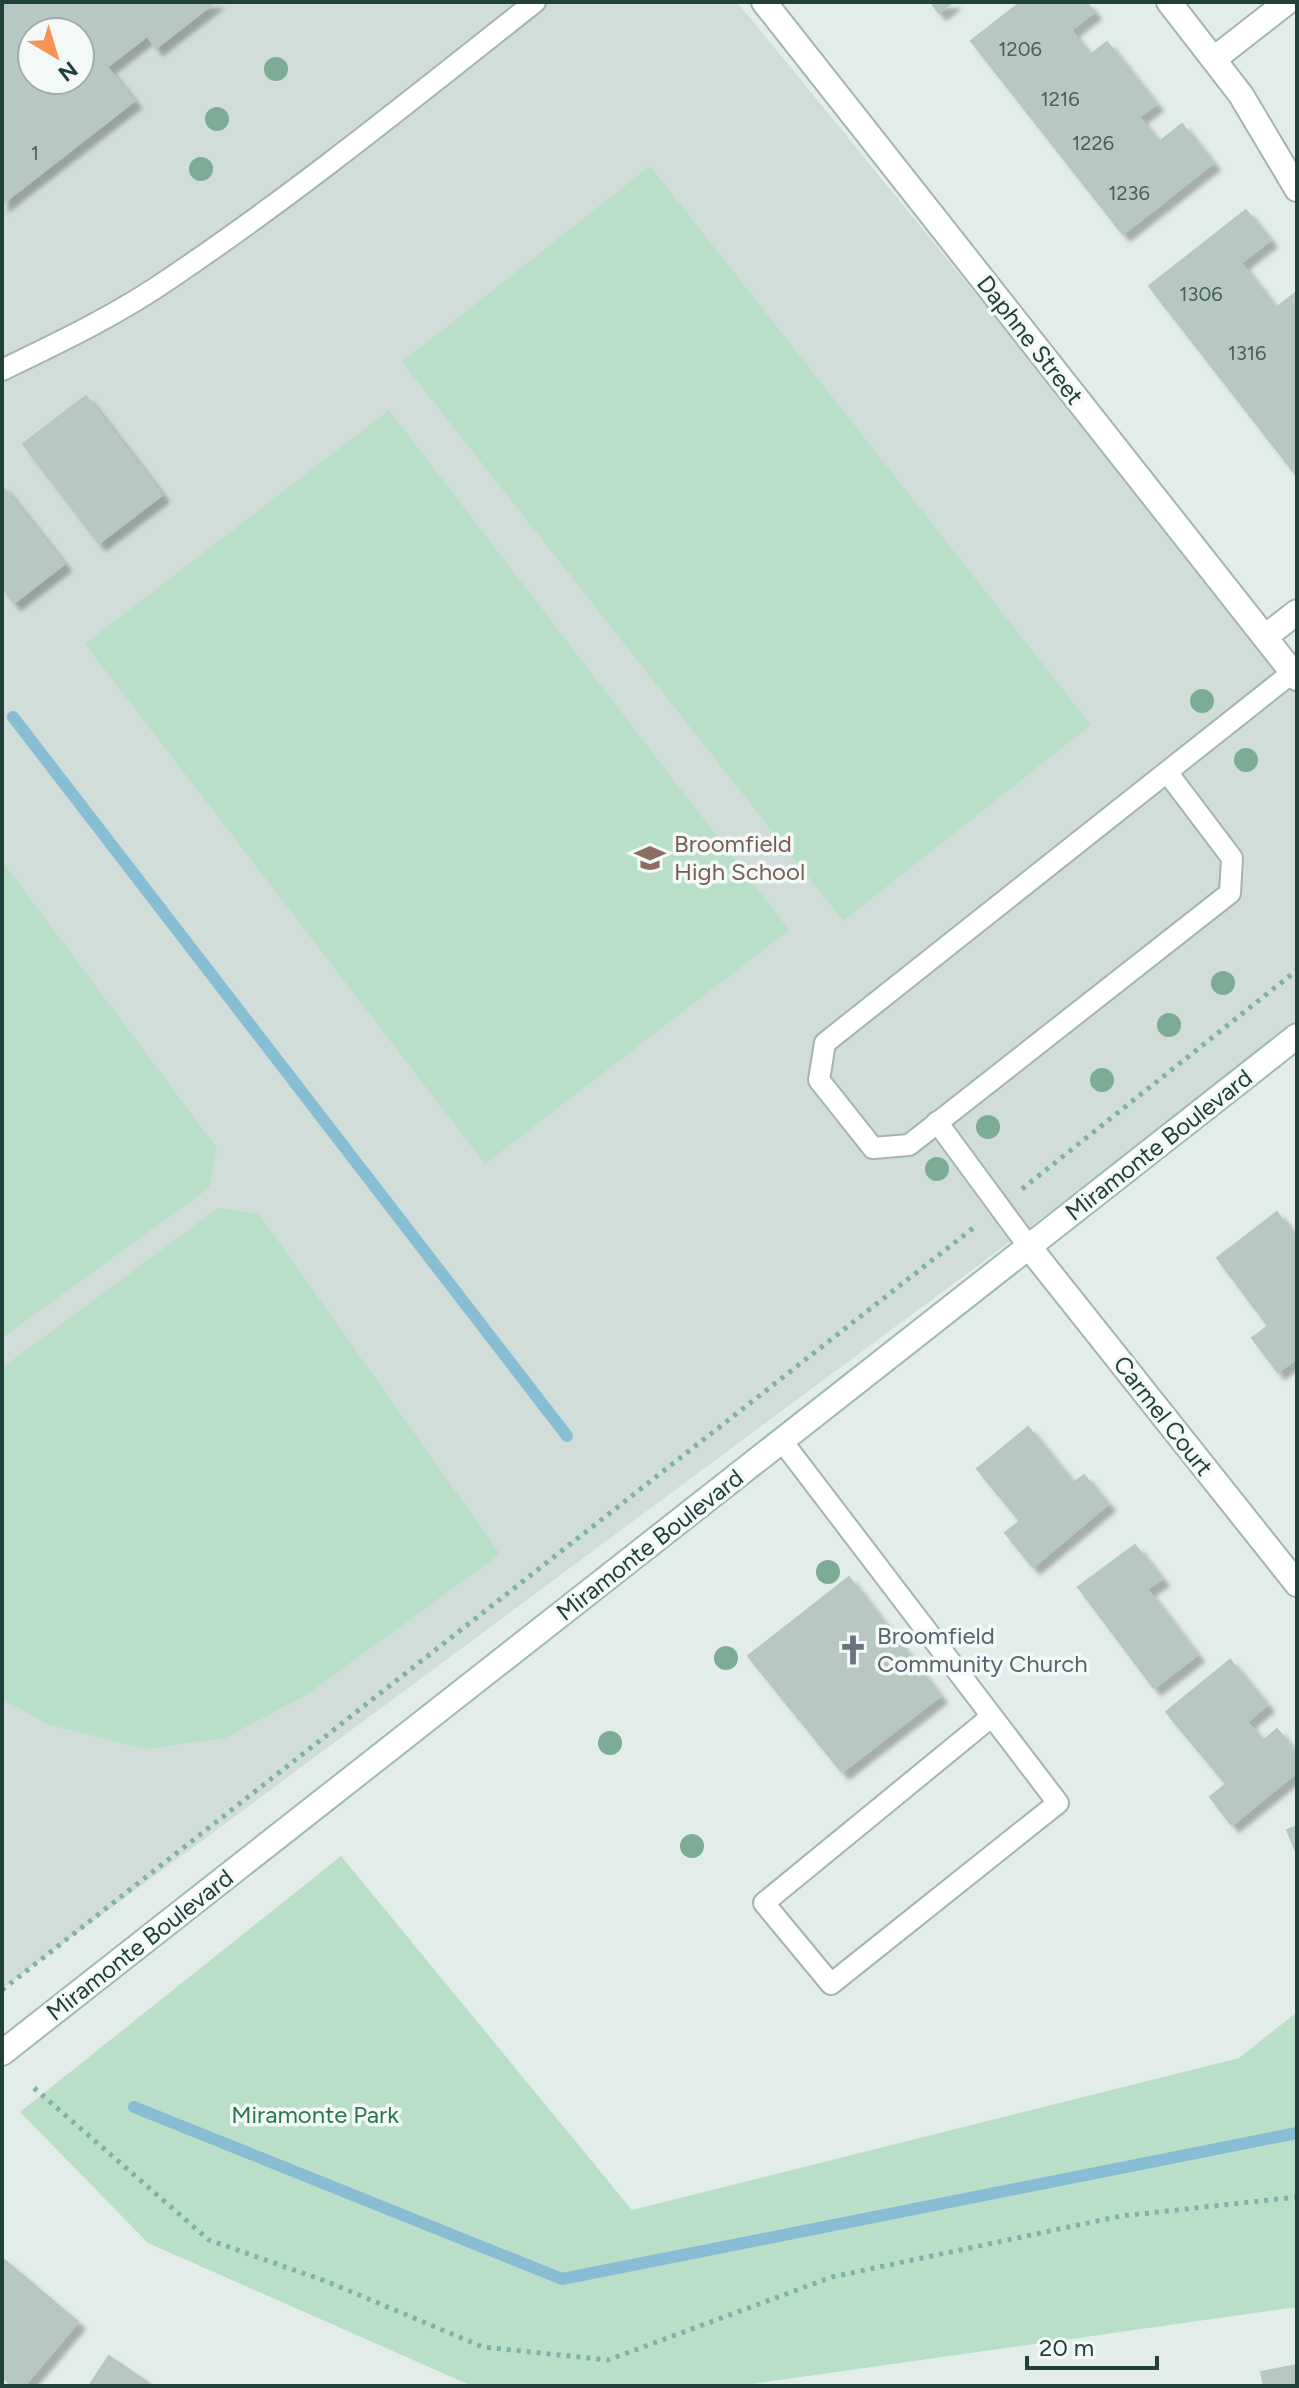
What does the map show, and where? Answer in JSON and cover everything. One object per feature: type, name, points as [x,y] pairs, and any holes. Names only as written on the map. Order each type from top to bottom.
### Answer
[{"type":"street","name":"Daphne Street","points":[[764,2],[1295,675]]},
{"type":"street","points":[[1169,2],[1241,95],[1297,189]]},
{"type":"street","points":[[1214,59],[1287,2]]},
{"type":"street","points":[[1265,637],[1297,612]]},
{"type":"street","name":"Miramonte Boulevard","points":[[2,2053],[1297,1036]]},
{"type":"street","name":"Carmel Court","points":[[1029,1247],[1297,1584]]},
{"type":"lane","points":[[2,370],[91,326],[171,278],[346,152],[535,2]]},
{"type":"lane","points":[[1167,772],[1232,858],[1230,893],[909,1145],[873,1148],[819,1080],[825,1043],[1167,772],[1295,675]]},
{"type":"lane","points":[[937,1122],[1029,1247]]},
{"type":"lane","points":[[782,1441],[1058,1803],[831,1984],[764,1903],[991,1717]]},
{"type":"path","points":[[2,1990],[1000,1207],[1297,970]]},
{"type":"path","points":[[34,2088],[209,2240],[328,2282],[483,2347],[608,2360],[832,2277],[1121,2216],[1297,2197]]},
{"type":"shaded area","name":"Broomfield High School","points":[[2,2],[737,2],[1297,687],[1297,1029],[2,1989]]},
{"type":"green space","points":[[650,166],[1091,725],[843,921],[402,362]]},
{"type":"green space","points":[[389,410],[789,930],[485,1164],[85,644]]},
{"type":"green space","points":[[2,861],[217,1148],[209,1188],[2,1338]]},
{"type":"green space","points":[[218,1208],[259,1214],[500,1554],[306,1695],[225,1738],[145,1749],[47,1724],[2,1699],[2,1368]]},
{"type":"green space","name":"Miramonte Park","points":[[341,1856],[632,2210],[1239,2058],[1297,2012],[1297,2307],[737,2386],[472,2386],[148,2243],[20,2112]]},
{"type":"building","points":[[2,2],[215,2],[156,48],[147,36],[107,67],[134,101],[2,204]]},
{"type":"building","points":[[931,2],[953,2],[939,13]]},
{"type":"building","points":[[1021,2],[1086,2],[1094,12],[1071,30],[1090,55],[1107,42],[1156,104],[1139,117],[1159,142],[1182,124],[1213,163],[1123,234],[971,41]]},
{"type":"building","points":[[1246,210],[1270,240],[1241,263],[1276,308],[1295,293],[1297,295],[1297,476],[1149,286]]},
{"type":"building","points":[[86,396],[162,495],[99,543],[23,444]]},
{"type":"building","points":[[2,486],[64,564],[14,603],[2,587]]},
{"type":"building","points":[[1277,1212],[1297,1239],[1297,1358],[1278,1372],[1252,1338],[1268,1326],[1217,1258]]},
{"type":"building","points":[[1028,1427],[1073,1483],[1084,1475],[1108,1504],[1033,1567],[1005,1533],[1020,1521],[977,1469]]},
{"type":"building","points":[[1135,1545],[1162,1579],[1147,1589],[1197,1655],[1154,1688],[1078,1587]]},
{"type":"building","points":[[849,1577],[940,1696],[842,1772],[748,1656]]},
{"type":"building","points":[[1230,1660],[1267,1705],[1247,1722],[1263,1741],[1277,1729],[1297,1754],[1297,1772],[1232,1825],[1210,1797],[1226,1784],[1166,1712]]},
{"type":"building","points":[[1297,1826],[1297,1854],[1287,1830]]},
{"type":"building","points":[[2,2258],[78,2322],[24,2386],[13,2386],[2,2377]]},
{"type":"building","points":[[109,2356],[153,2386],[89,2386]]},
{"type":"building","points":[[1297,2365],[1297,2386],[1264,2386],[1261,2372]]},
{"type":"waterway","points":[[13,717],[567,1436]]},
{"type":"waterway","points":[[134,2107],[562,2279],[1297,2133]]},
{"type":"place","name":"Broomfield High School","points":[[650,858]]},
{"type":"place","name":"Broomfield Community Church","points":[[853,1650]]}]
